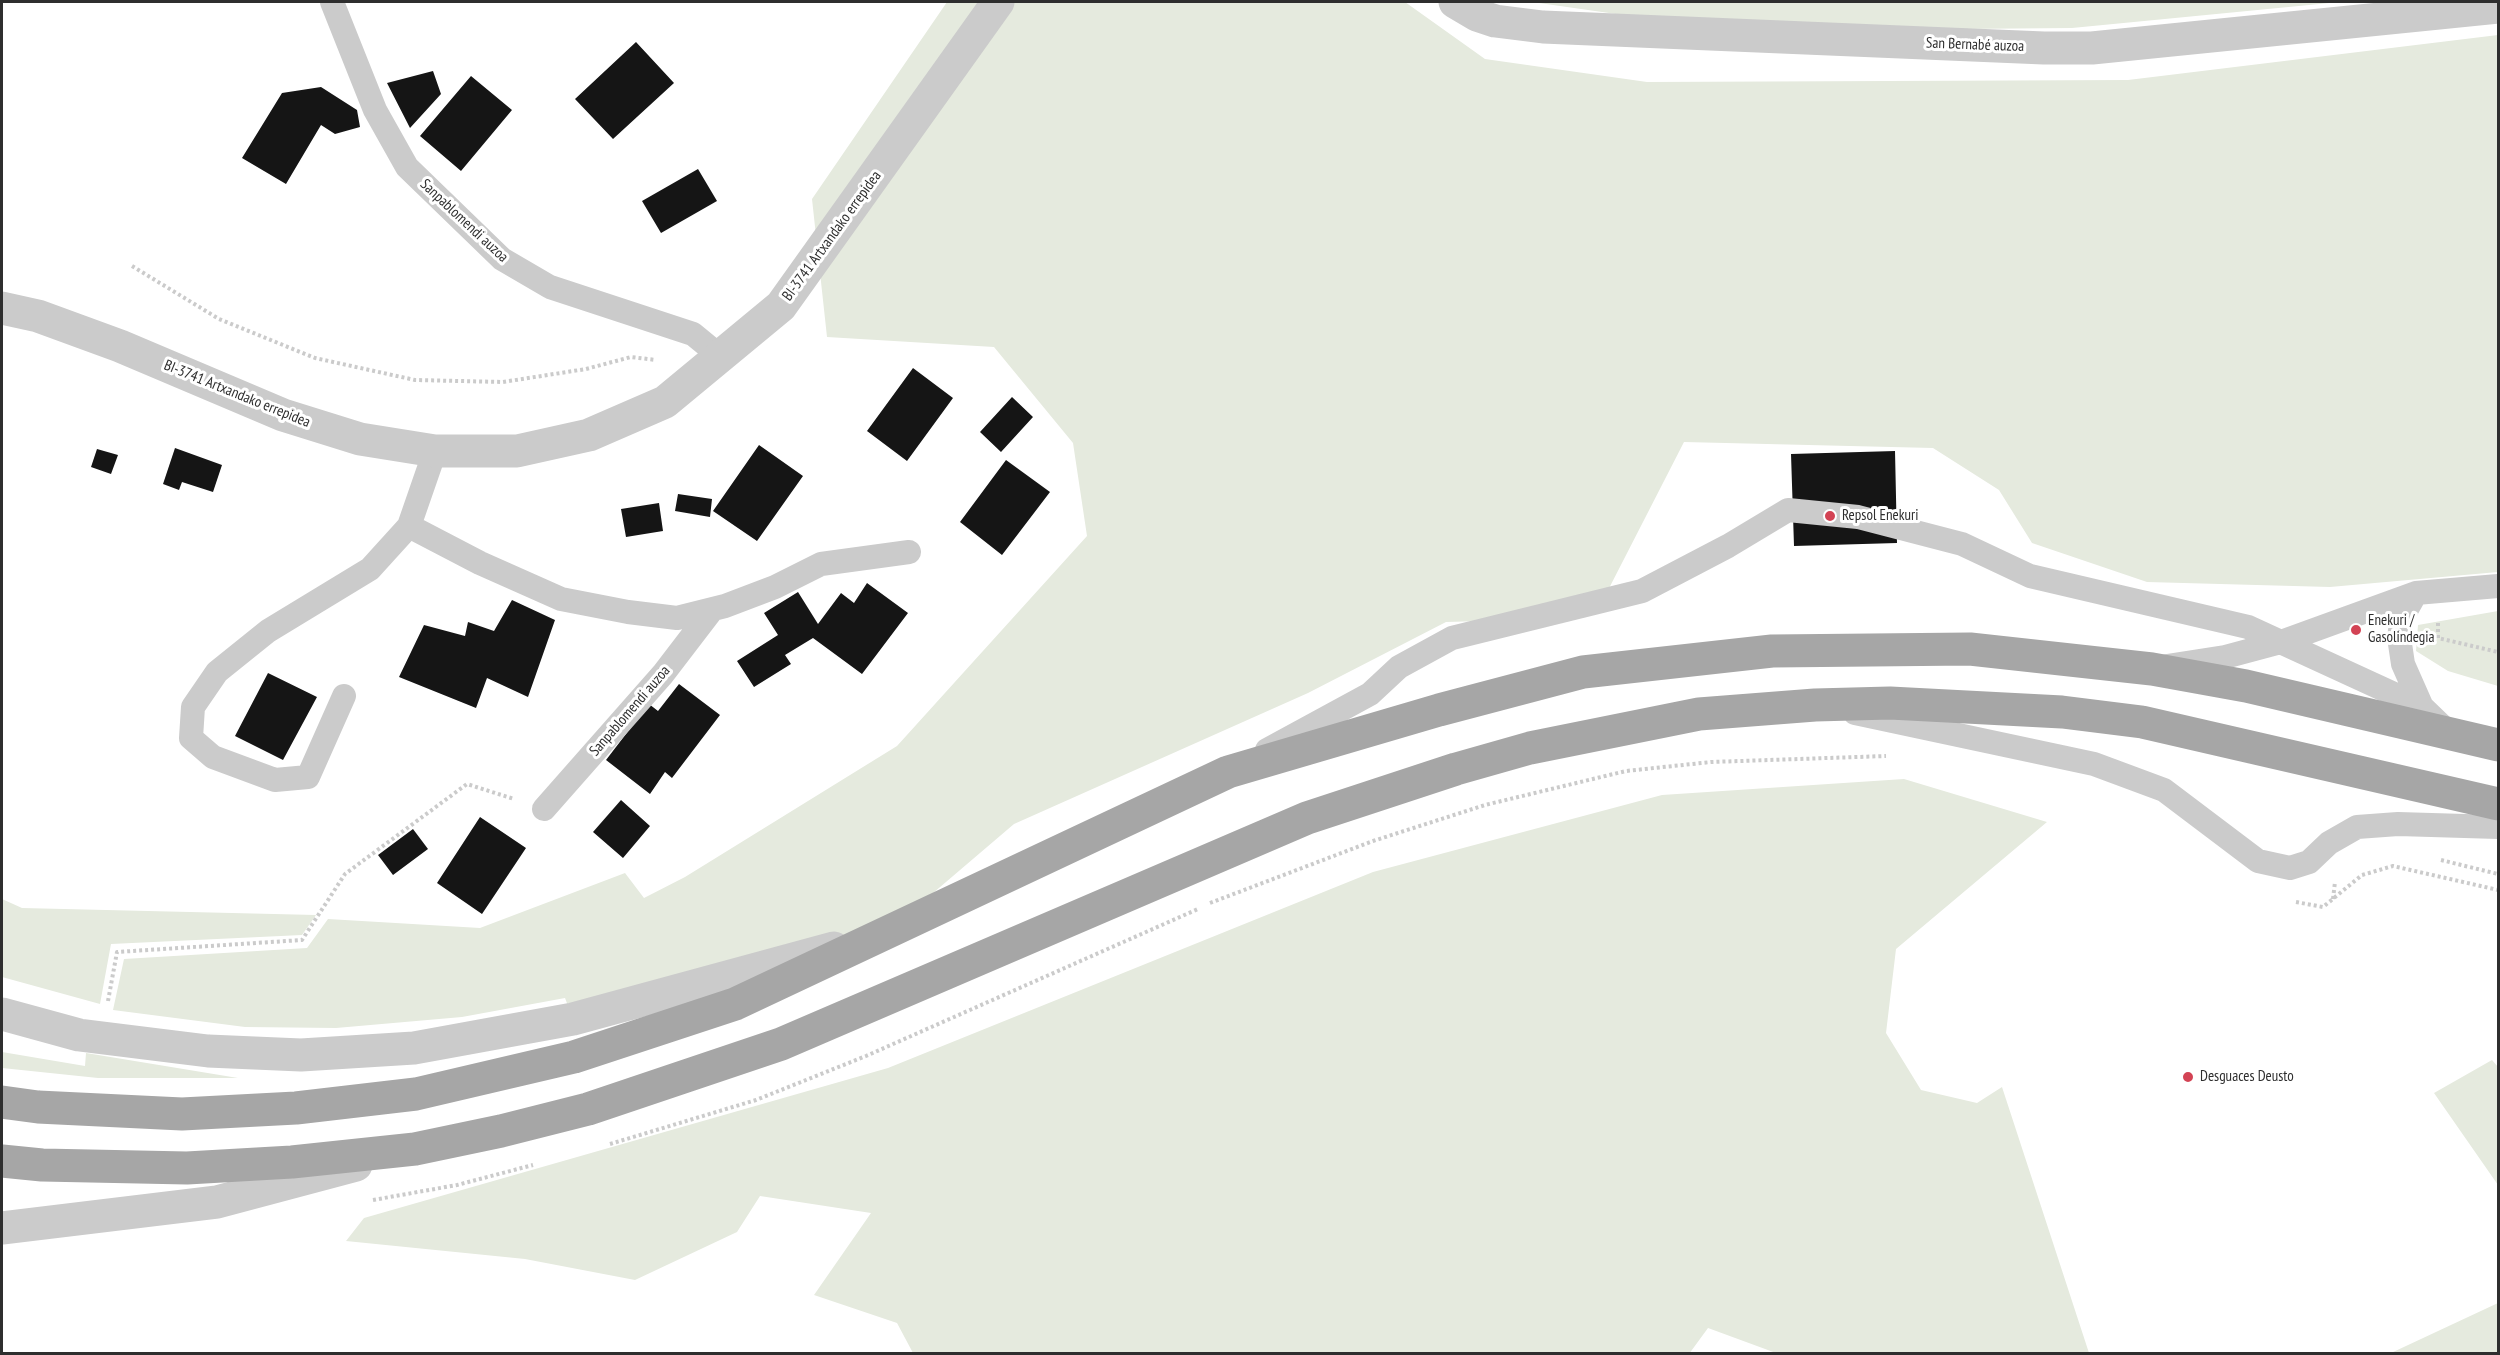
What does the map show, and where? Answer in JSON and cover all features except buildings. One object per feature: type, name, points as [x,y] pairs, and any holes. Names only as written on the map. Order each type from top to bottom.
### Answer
[{"type":"main road","points":[[2,1102],[38,1107],[182,1114],[296,1108],[416,1094],[574,1057],[735,1004],[1228,772],[1439,710],[1582,672],[1772,651],[1970,649],[2152,669],[2246,686],[2499,745]]},
{"type":"main road","points":[[2,1161],[42,1165],[187,1168],[292,1162],[415,1149],[501,1131],[588,1109],[781,1044],[1307,818],[1455,769],[1530,748],[1699,714],[1815,705],[1890,703],[2062,712],[2142,722],[2499,804]]},
{"type":"street","name":"BI-3741 Artxandako errepidea","points":[[2,308],[38,316],[120,346],[283,415],[360,439],[435,451],[518,451],[589,435],[665,402],[713,350],[781,306],[998,2]]},
{"type":"street","name":"San Bernabé auzoa","points":[[1455,2],[1477,15],[1495,21],[1543,27],[2044,48],[2103,47],[2499,7]]},
{"type":"street","points":[[2,1014],[79,1035],[208,1051],[301,1055],[414,1048],[573,1019],[885,934]]},
{"type":"street","points":[[2,1228],[217,1202],[415,1149]]},
{"type":"lane","name":"Sanpablomendi auzoa","points":[[332,2],[375,110],[407,167],[502,259],[550,287],[693,334],[713,350]]},
{"type":"lane","points":[[344,696],[308,777],[275,780],[213,757],[191,738],[193,706],[217,672],[268,631],[370,569],[409,526],[435,451]]},
{"type":"lane","points":[[1228,772],[1370,694],[1398,668],[1452,638],[1642,591],[1728,546],[1788,510],[1858,517],[1950,541],[2030,576],[2248,627],[2422,707],[2451,734]]},
{"type":"lane","points":[[409,526],[480,563],[561,599],[628,612],[677,618],[712,610],[775,587],[822,564],[909,552]]},
{"type":"lane","points":[[2152,669],[2225,657],[2282,642],[2416,593],[2499,586]]},
{"type":"lane","points":[[2416,593],[2402,618],[2398,637],[2403,664],[2422,707]]},
{"type":"lane","name":"Sanpablomendi auzoa","points":[[544,808],[663,674],[712,610]]},
{"type":"lane","points":[[1815,705],[2094,764],[2164,790],[2258,861],[2290,868],[2309,862],[2329,843],[2357,827],[2398,824],[2499,827]]},
{"type":"path","points":[[132,266],[219,319],[305,354],[414,381],[503,382],[586,369],[631,357],[680,362],[713,350]]},
{"type":"path","points":[[601,1146],[756,1100],[866,1056],[1208,904],[1372,841],[1485,805],[1626,771],[1757,759],[1897,755]]},
{"type":"path","points":[[98,1003],[108,1004],[117,952],[302,940],[345,874],[468,784],[544,808]]},
{"type":"path","points":[[2429,858],[2499,874]]},
{"type":"path","points":[[2292,901],[2323,907],[2362,875],[2393,866],[2499,890]]},
{"type":"path","points":[[2333,899],[2336,876]]},
{"type":"path","points":[[369,1200],[457,1185],[535,1164]]},
{"type":"shaded area","points":[[947,2],[1405,2],[1485,59],[1647,82],[2128,80],[2498,35],[2498,572],[2330,587],[2147,582],[2032,543],[1999,490],[1933,448],[1684,442],[1603,600],[1519,620],[1446,622],[1308,693],[1014,824],[885,934],[573,1019],[565,998],[462,1017],[336,1028],[245,1027],[113,1010],[124,959],[307,948],[328,919],[480,928],[625,873],[644,898],[685,877],[897,746],[1087,536],[1073,443],[994,347],[827,337],[812,199]]},
{"type":"shaded area","points":[[1532,2],[2340,2],[2072,28],[1735,31]]},
{"type":"shaded area","points":[[2498,611],[2498,686],[2448,671],[2416,651],[2418,625]]},
{"type":"shaded area","points":[[1904,779],[2047,822],[1896,949],[1886,1033],[1921,1090],[1977,1103],[2002,1087],[2089,1353],[1776,1353],[1708,1328],[1689,1354],[913,1353],[897,1323],[814,1295],[871,1213],[760,1196],[737,1232],[635,1280],[525,1259],[346,1241],[364,1218],[888,1068],[1373,872],[1662,795]]},
{"type":"shaded area","points":[[2,899],[22,908],[316,915],[302,935],[111,944],[100,1004],[2,977]]},
{"type":"shaded area","points":[[2,1052],[85,1066],[86,1053],[238,1078],[98,1078],[2,1068]]},
{"type":"shaded area","points":[[2492,1060],[2498,1067],[2498,1185],[2434,1093]]},
{"type":"shaded area","points":[[2498,1303],[2498,1353],[2391,1353]]},
{"type":"place","name":"Repsol Enekuri","points":[[1830,516]]},
{"type":"place","name":"Enekuri / Gasolindegia","points":[[2356,630]]},
{"type":"place","name":"Desguaces Deusto","points":[[2188,1077]]}]
